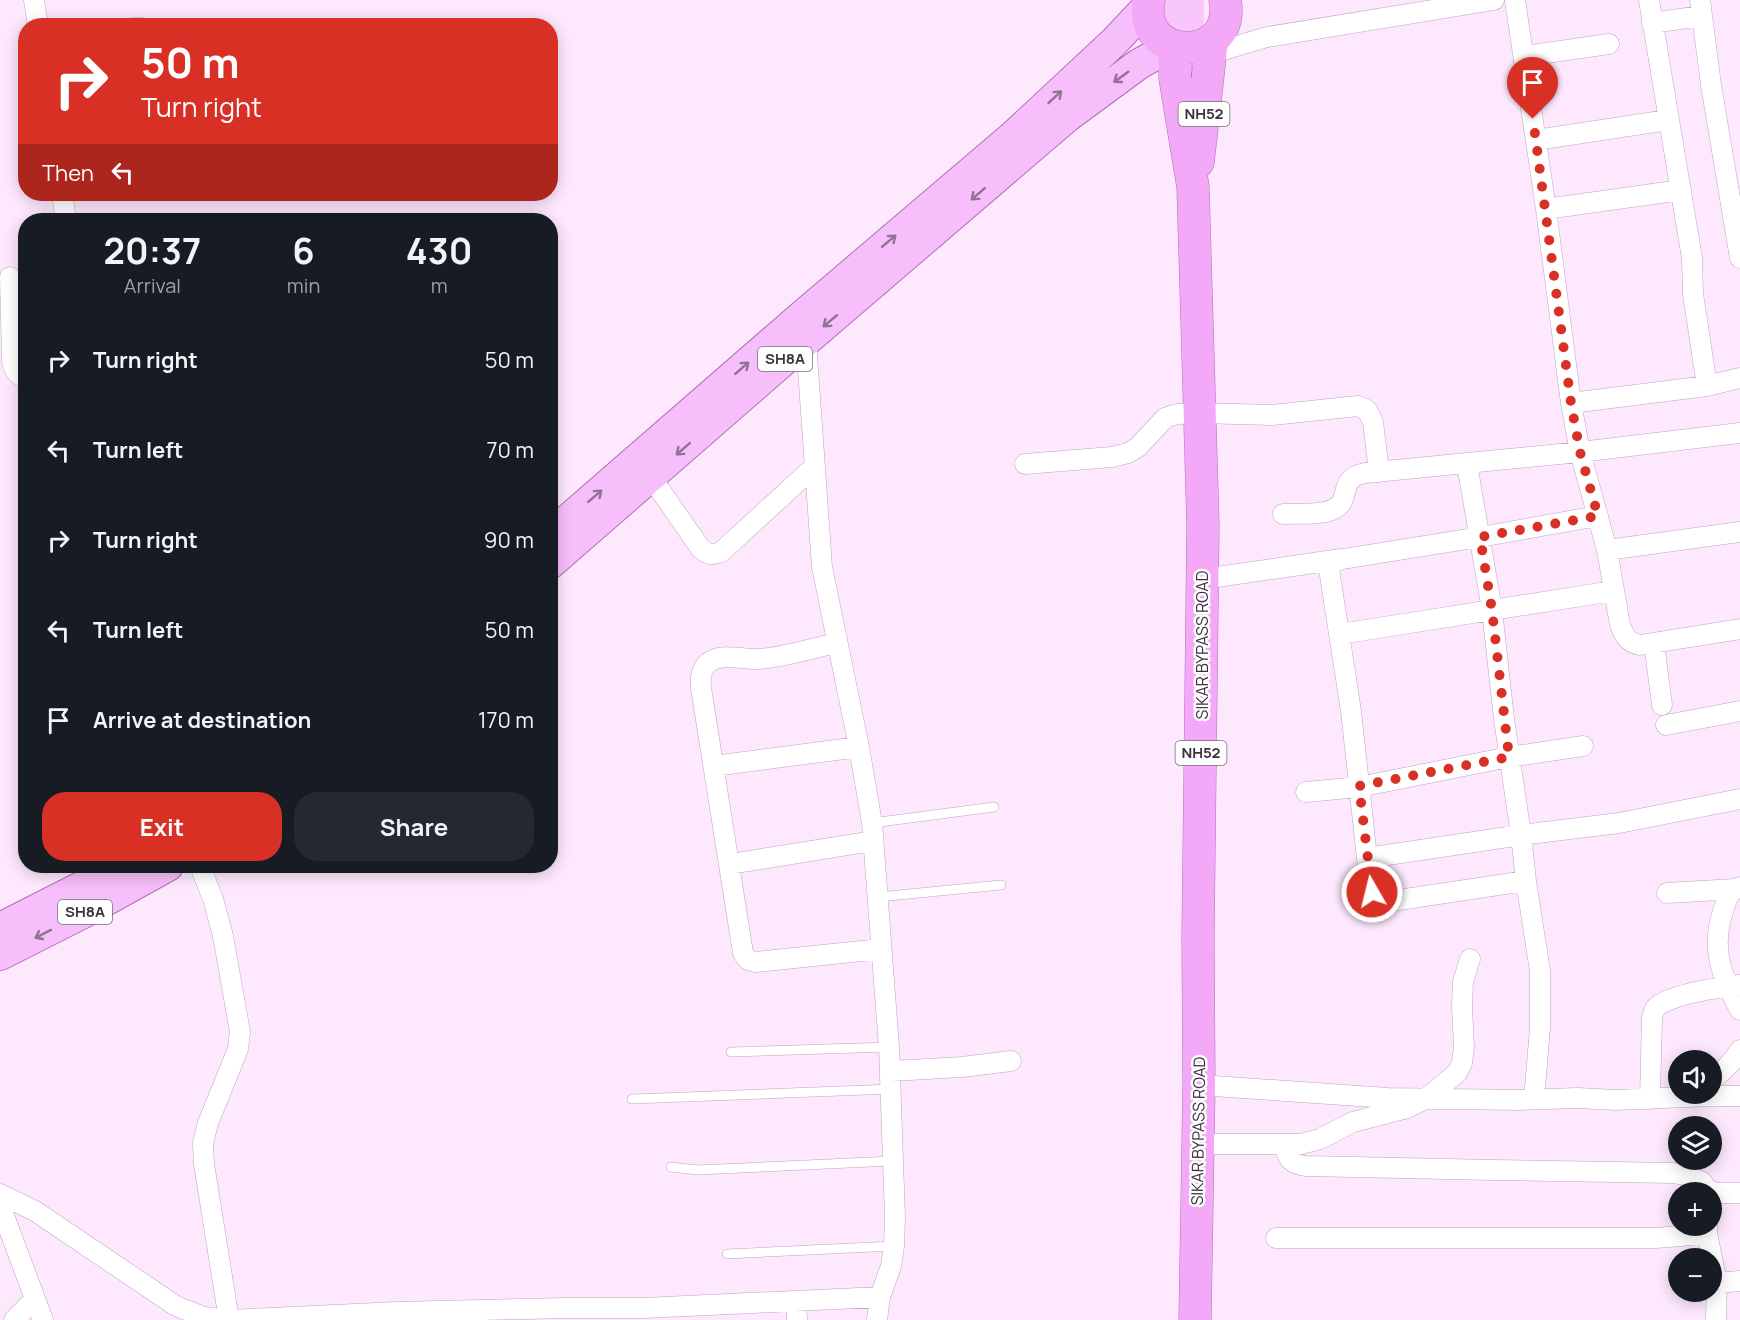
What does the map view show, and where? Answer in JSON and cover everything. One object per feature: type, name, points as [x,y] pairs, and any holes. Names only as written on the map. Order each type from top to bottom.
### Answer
[{"type":"highway","name":"SIKAR BYPASS ROAD","points":[[1193,187],[1200,152],[1211,47],[1225,20],[1225,0]]},
{"type":"highway","points":[[1148,3],[1151,26],[1162,41],[1188,49],[1201,46],[1211,47]]},
{"type":"highway","name":"SIKAR BYPASS ROAD","points":[[1173,46],[1175,78],[1193,187],[1203,525],[1195,1320]]},
{"type":"main road","name":"SH8A","points":[[558,528],[1012,137],[1114,42],[1148,3]]},
{"type":"main road","name":"SH8A","points":[[558,557],[1066,117],[1139,64],[1173,46]]},
{"type":"main road","name":"SH8A","points":[[0,928],[108,873]]},
{"type":"main road","name":"SH8A","points":[[0,955],[155,873]]},
{"type":"street","points":[[33,0],[36,18]]},
{"type":"street","points":[[1211,47],[1494,0]]},
{"type":"street","points":[[1515,0],[1546,209],[1571,403],[1580,452],[1607,550],[1620,625],[1624,635],[1631,643],[1640,645],[1740,629]]},
{"type":"street","points":[[1649,0],[1692,258],[1693,294],[1707,386]]},
{"type":"street","points":[[1652,23],[1700,8],[1736,215],[1740,258]]},
{"type":"street","points":[[1524,56],[1609,44]]},
{"type":"street","points":[[1536,140],[1668,120]]},
{"type":"street","points":[[1546,209],[1681,190]]},
{"type":"street","points":[[12,277],[6,361],[18,375]]},
{"type":"street","points":[[806,341],[822,567],[859,747],[873,832],[890,1047],[894,1246],[891,1266],[880,1297],[877,1320]]},
{"type":"street","points":[[1571,403],[1707,386],[1740,378]]},
{"type":"street","points":[[1026,464],[1112,457],[1128,453],[1138,447],[1165,418],[1177,414],[1272,415],[1358,406],[1367,410],[1373,422],[1379,472]]},
{"type":"street","points":[[1283,514],[1334,509],[1342,502],[1348,481],[1355,475],[1580,452],[1740,432]]},
{"type":"street","points":[[1467,464],[1492,610],[1509,757],[1540,971],[1540,1028],[1534,1099]]},
{"type":"street","points":[[651,477],[701,549],[714,555],[815,466]]},
{"type":"street","points":[[1203,579],[1341,560],[1598,516]]},
{"type":"street","points":[[1607,550],[1740,532]]},
{"type":"street","points":[[1341,560],[1333,562],[1329,569],[1351,711],[1367,858],[1375,899],[1383,901],[1526,881]]},
{"type":"street","points":[[1340,634],[1613,591]]},
{"type":"street","points":[[837,642],[759,659],[719,658],[709,662],[700,679],[743,953],[748,960],[756,962],[882,950]]},
{"type":"street","points":[[1653,643],[1662,705]]},
{"type":"street","points":[[1666,725],[1740,711]]},
{"type":"street","points":[[1306,792],[1359,786],[1509,757],[1583,746]]},
{"type":"street","points":[[714,766],[859,747]]},
{"type":"street","points":[[1367,858],[1619,823],[1740,799]]},
{"type":"street","points":[[730,864],[873,832]]},
{"type":"street","points":[[203,873],[223,936],[240,1032],[238,1049],[208,1123],[203,1143],[229,1320]]},
{"type":"street","points":[[1667,894],[1737,888]]},
{"type":"street","points":[[1737,888],[1728,896],[1717,932],[1717,951],[1720,969],[1734,986],[1740,1010]]},
{"type":"street","points":[[1198,1144],[1301,1144],[1320,1139],[1353,1122],[1407,1108],[1427,1098],[1457,1073],[1462,1063],[1464,1047],[1463,982],[1470,959]]},
{"type":"street","points":[[1650,1099],[1654,1009],[1660,1004],[1689,994],[1734,986]]},
{"type":"street","points":[[1722,1072],[1740,1050]]},
{"type":"street","points":[[891,1080],[1011,1061]]},
{"type":"street","points":[[1199,1085],[1388,1098],[1650,1099],[1668,1097]]},
{"type":"street","points":[[1722,1096],[1740,1096]]},
{"type":"street","points":[[1282,1145],[1288,1158],[1295,1164],[1306,1166],[1673,1173],[1690,1176],[1702,1182]]},
{"type":"street","points":[[1722,1193],[1740,1193]]},
{"type":"street","points":[[0,1194],[35,1211],[176,1306],[204,1317],[229,1320],[797,1311],[880,1297]]},
{"type":"street","points":[[0,1205],[43,1320]]},
{"type":"street","points":[[1276,1238],[1656,1238],[1681,1236]]},
{"type":"street","points":[[1722,1283],[1740,1281]]},
{"type":"street","points":[[14,1320],[34,1299]]},
{"type":"street","points":[[1716,1302],[1716,1320]]},
{"type":"lane","points":[[873,832],[994,807]]},
{"type":"lane","points":[[878,897],[1001,885]]},
{"type":"lane","points":[[731,1052],[890,1047]]},
{"type":"lane","points":[[632,1099],[891,1080]]},
{"type":"lane","points":[[671,1167],[697,1170],[893,1161]]},
{"type":"lane","points":[[727,1254],[894,1246]]},
{"type":"shaded area","points":[[1158,0],[1204,0],[1204,26],[1198,36],[1165,37]]},
{"type":"route","points":[[1372,892],[1359,786],[1509,757],[1492,610],[1480,537],[1598,516],[1580,452],[1571,403],[1533,119]]}]
